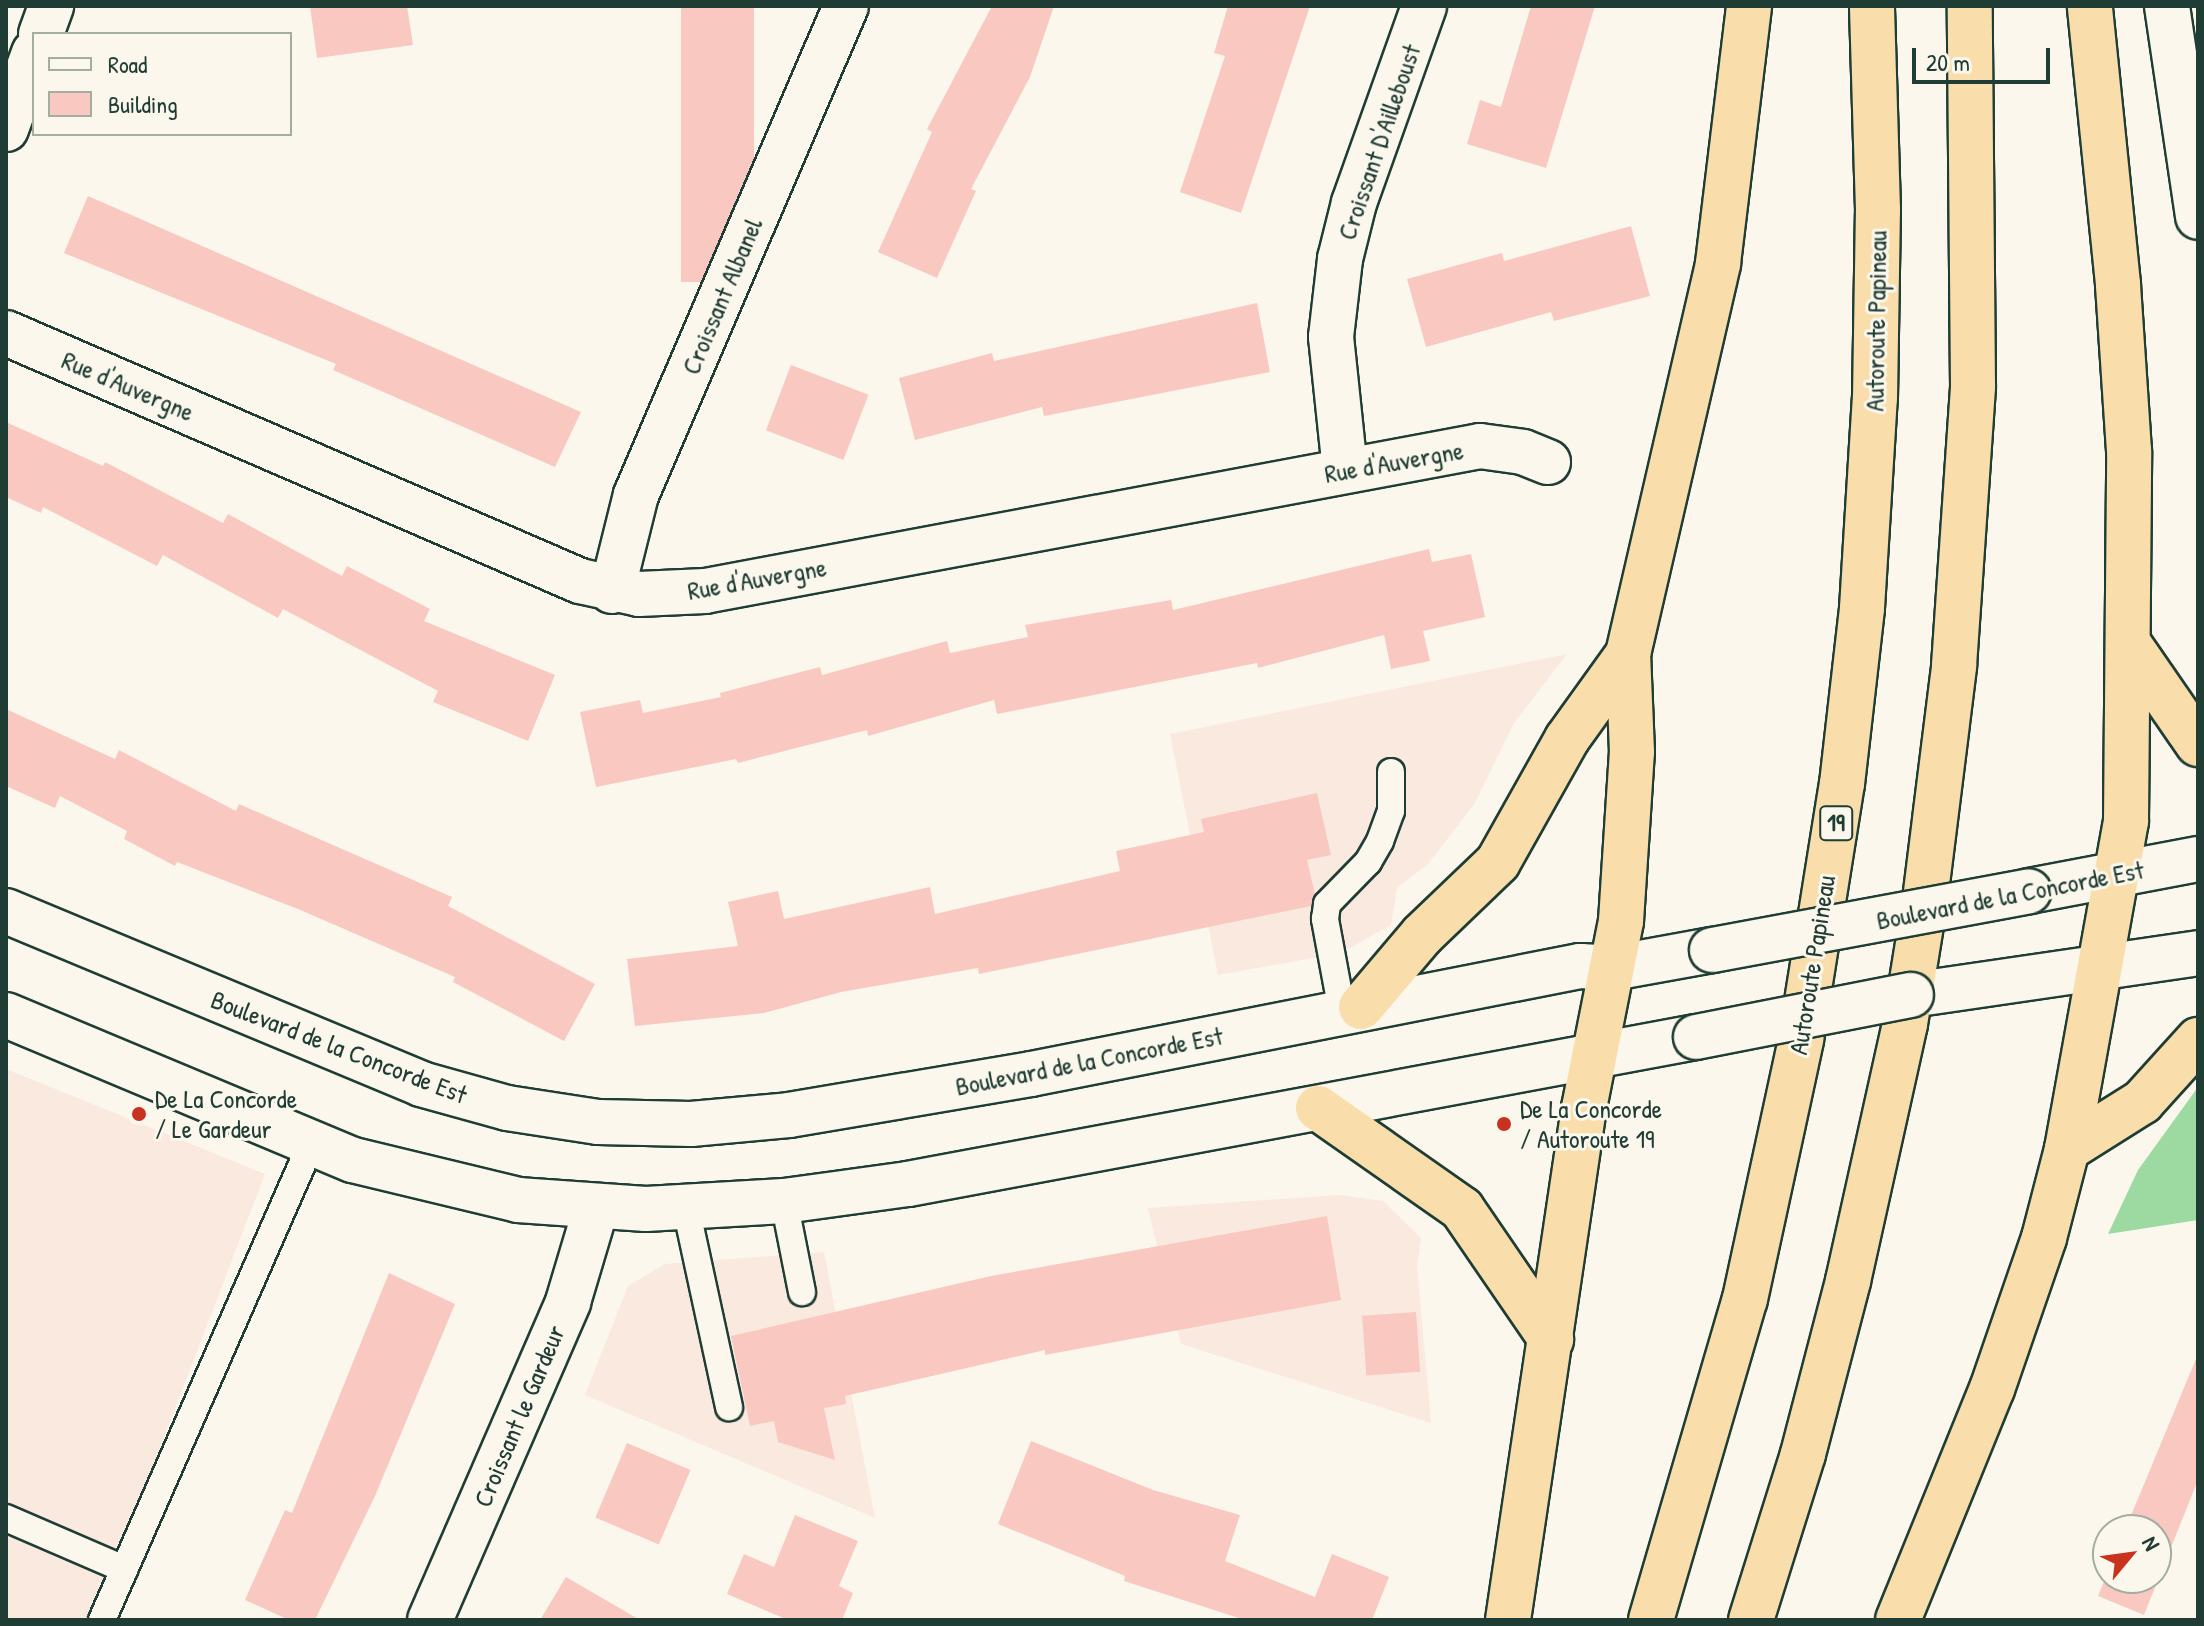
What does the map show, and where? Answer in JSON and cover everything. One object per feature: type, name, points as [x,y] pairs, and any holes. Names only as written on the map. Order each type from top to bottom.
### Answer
[{"type":"highway","points":[[1508,1620],[1594,1056],[1621,921],[1632,752],[1628,654],[1718,263],[1749,6]]},
{"type":"highway","name":"Autoroute Papineau","points":[[1651,1620],[1745,1299],[1801,1039],[1842,784],[1862,608],[1875,398],[1878,210],[1872,6]]},
{"type":"highway","points":[[1751,1620],[1803,1454],[1848,1281],[1905,1024],[1925,900],[1954,666],[1973,386],[1970,6]]},
{"type":"highway","points":[[1898,1620],[2017,1319],[2067,1149],[2120,872],[2131,647],[2125,367],[2090,6]]},
{"type":"highway","points":[[2131,647],[2198,744]]},
{"type":"highway","points":[[1352,1009],[1422,935],[1498,862],[1567,739],[1628,654]]},
{"type":"highway","points":[[2067,1149],[2142,1102],[2198,1040]]},
{"type":"highway","points":[[1318,1108],[1462,1209],[1551,1339]]},
{"type":"street","points":[[42,32],[51,6]]},
{"type":"street","name":"Croissant Albanel","points":[[612,591],[636,495],[846,6]]},
{"type":"street","name":"Croissant D'Ailleboust","points":[[1345,470],[1331,337],[1340,259],[1354,203],[1424,6]]},
{"type":"street","points":[[2167,6],[2198,217]]},
{"type":"street","points":[[6,129],[32,58]]},
{"type":"street","name":"Rue d'Auvergne","points":[[6,333],[612,591],[705,591],[1480,446],[1513,449],[1548,462]]},
{"type":"street","name":"Boulevard de la Concorde Est","points":[[6,911],[421,1084],[507,1108],[598,1122],[691,1124],[789,1115],[1031,1074],[1580,966],[1613,968],[2198,859]]},
{"type":"street","points":[[6,1015],[311,1144],[457,1188],[596,1208],[686,1208],[784,1201],[923,1181],[2016,976],[2198,953]]},
{"type":"street","name":"Croissant le Gardeur","points":[[430,1620],[568,1302],[596,1208]]},
{"type":"lane","points":[[1352,1009],[1325,919],[1327,904],[1368,862],[1380,841],[1391,811],[1391,772]]},
{"type":"lane","points":[[102,1620],[311,1144]]},
{"type":"lane","points":[[784,1201],[802,1292]]},
{"type":"lane","points":[[686,1208],[729,1407]]},
{"type":"lane","points":[[6,1518],[124,1569]]},
{"type":"shaded area","points":[[1567,654],[1514,723],[1475,803],[1428,864],[1397,888],[1391,925],[1341,953],[1218,975],[1170,734]]},
{"type":"shaded area","points":[[6,1069],[265,1174],[94,1620],[6,1620]]},
{"type":"shaded area","points":[[1340,1195],[1383,1201],[1421,1238],[1417,1266],[1431,1423],[1181,1344],[1148,1208]]},
{"type":"shaded area","points":[[824,1252],[875,1518],[585,1395],[628,1286],[665,1264]]},
{"type":"green space","points":[[2198,1087],[2198,1220],[2108,1234],[2138,1170]]},
{"type":"building","points":[[310,6],[407,6],[413,45],[317,58]]},
{"type":"building","points":[[681,6],[754,6],[754,282],[681,282]]},
{"type":"building","points":[[992,6],[1054,6],[1030,77],[971,189],[976,191],[937,278],[878,252],[932,132],[927,129]]},
{"type":"building","points":[[1228,6],[1310,6],[1241,213],[1180,192],[1225,56],[1214,53]]},
{"type":"building","points":[[1531,6],[1595,6],[1546,168],[1467,144],[1480,100],[1501,107]]},
{"type":"building","points":[[88,196],[581,412],[555,467],[333,370],[336,364],[64,253]]},
{"type":"building","points":[[1631,226],[1650,296],[1554,321],[1551,312],[1426,347],[1407,279],[1502,253],[1504,261]]},
{"type":"building","points":[[1257,303],[1270,372],[1044,416],[1042,407],[915,440],[899,378],[992,353],[994,361]]},
{"type":"building","points":[[791,365],[868,395],[843,460],[766,430]]},
{"type":"building","points":[[6,422],[103,466],[105,462],[223,523],[228,514],[342,576],[347,566],[430,609],[424,621],[555,675],[528,741],[433,702],[438,691],[283,609],[278,618],[163,555],[157,566],[43,507],[41,513],[6,497]]},
{"type":"building","points":[[1429,549],[1432,562],[1471,554],[1485,617],[1423,631],[1430,661],[1391,669],[1384,635],[1258,668],[1257,663],[997,714],[994,700],[868,736],[867,730],[738,763],[736,759],[596,787],[580,712],[640,700],[643,713],[721,697],[720,693],[820,667],[822,675],[947,641],[950,653],[1028,637],[1025,625],[1171,600],[1173,610]]},
{"type":"building","points":[[6,709],[115,759],[119,750],[236,811],[239,804],[452,897],[448,906],[595,984],[564,1041],[453,982],[455,977],[298,909],[177,862],[175,866],[124,839],[127,831],[60,796],[55,808],[6,786]]},
{"type":"building","points":[[1317,793],[1331,855],[1307,860],[1315,894],[1311,906],[979,974],[978,968],[841,992],[764,1013],[635,1026],[627,959],[738,946],[728,902],[778,891],[784,919],[930,887],[935,914],[1120,871],[1116,851],[1204,832],[1201,819]]},
{"type":"building","points":[[1327,1216],[1341,1300],[1045,1355],[1045,1350],[845,1396],[846,1404],[824,1408],[835,1460],[778,1442],[774,1421],[750,1426],[731,1336],[991,1276]]},
{"type":"building","points":[[389,1273],[455,1304],[375,1496],[315,1620],[289,1620],[245,1600],[285,1510],[292,1513]]},
{"type":"building","points":[[1416,1312],[1420,1372],[1366,1376],[1362,1316]]},
{"type":"building","points":[[2198,1354],[2198,1480],[2172,1545],[2172,1514],[2132,1514]]},
{"type":"building","points":[[1031,1441],[1153,1490],[1240,1515],[1225,1561],[1315,1597],[1332,1554],[1389,1577],[1372,1620],[1245,1620],[1124,1581],[1125,1576],[998,1524]]},
{"type":"building","points":[[627,1443],[691,1470],[659,1545],[595,1518]]},
{"type":"building","points":[[795,1515],[858,1541],[839,1586],[853,1593],[842,1620],[788,1620],[727,1594],[744,1554],[774,1567]]},
{"type":"building","points":[[566,1577],[640,1620],[540,1620]]},
{"type":"building","points":[[2099,1594],[2152,1594],[2144,1615]]},
{"type":"place","name":"De La Concorde / Le Gardeur","points":[[139,1114]]},
{"type":"place","name":"De La Concorde / Autoroute 19","points":[[1504,1124]]}]
